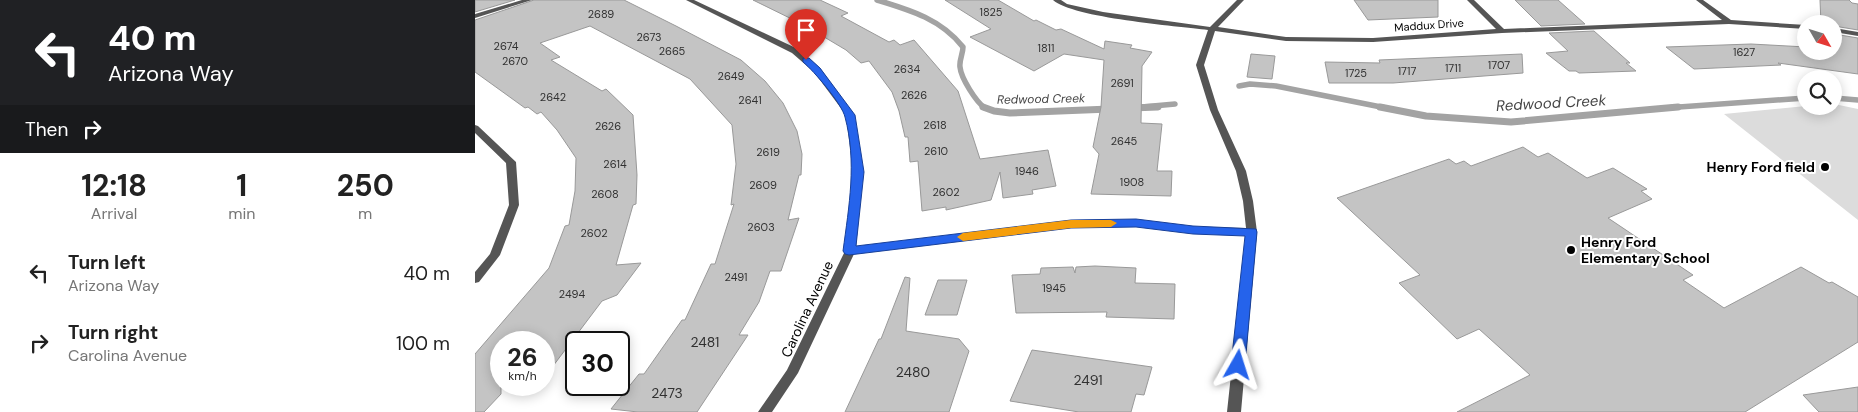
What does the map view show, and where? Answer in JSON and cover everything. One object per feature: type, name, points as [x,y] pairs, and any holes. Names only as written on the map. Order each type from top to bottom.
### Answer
[{"type":"street","points":[[475,16],[529,0]]},
{"type":"street","name":"Carolina Avenue","points":[[689,0],[795,51],[817,70],[850,115],[858,172],[849,251],[792,373],[765,412]]},
{"type":"street","name":"Maddux Drive","points":[[1056,0],[1065,5],[1103,14],[1287,39],[1363,40],[1502,31],[1729,22],[1797,26]]},
{"type":"street","points":[[1234,412],[1251,232],[1248,201],[1241,171],[1214,110],[1200,65],[1212,29],[1241,0]]},
{"type":"street","points":[[1470,0],[1502,31]]},
{"type":"street","points":[[1699,0],[1729,22]]},
{"type":"street","points":[[1843,32],[1858,34]]},
{"type":"street","points":[[475,128],[511,162],[514,205],[495,256],[475,279]]},
{"type":"street","points":[[849,251],[1071,224],[1136,223],[1193,230],[1251,232]]},
{"type":"shaded area","name":"Henry Ford field","points":[[1842,106],[1858,109],[1858,220],[1724,114],[1797,107],[1797,115],[1842,115]]},
{"type":"building","points":[[475,0],[515,0],[475,12]]},
{"type":"building","points":[[534,0],[624,0],[741,60],[765,81],[783,103],[797,131],[802,154],[801,175],[799,175],[788,220],[799,218],[781,271],[770,271],[759,302],[739,335],[748,335],[697,412],[638,412],[611,409],[621,396],[630,396],[630,385],[639,374],[644,374],[682,320],[685,320],[711,264],[715,264],[734,204],[731,205],[736,164],[732,125],[690,79],[590,26],[540,43],[560,57],[551,60],[602,91],[606,89],[633,115],[637,175],[636,204],[633,205],[616,265],[641,263],[617,295],[602,301],[579,331],[565,331],[565,350],[555,363],[555,331],[495,331],[549,268],[565,226],[569,225],[575,191],[576,158],[557,130],[541,112],[537,114],[528,107],[525,108],[475,72],[475,20]]},
{"type":"building","points":[[753,0],[820,0],[848,13],[841,16],[889,42],[894,40],[900,45],[914,40],[958,91],[980,159],[1048,150],[1056,186],[1032,190],[1033,194],[1003,198],[1000,172],[991,200],[946,210],[946,207],[922,211],[918,161],[910,162],[908,137],[905,137],[892,92],[869,61],[861,63],[846,50],[804,25]]},
{"type":"building","points":[[945,0],[998,0],[1034,21],[1036,20],[1056,30],[1061,29],[1104,49],[1105,41],[1132,45],[1130,48],[1152,52],[1142,66],[1141,123],[1162,124],[1157,171],[1172,171],[1171,196],[1091,194],[1099,154],[1093,147],[1101,107],[1104,60],[1064,54],[1034,71],[970,37],[991,29]]},
{"type":"building","points":[[1354,0],[1438,0],[1438,17],[1368,20]]},
{"type":"building","points":[[1515,0],[1558,0],[1585,24],[1541,26]]},
{"type":"building","points":[[1820,0],[1849,0],[1852,3],[1858,4],[1858,30],[1843,28],[1843,15],[1821,15]]},
{"type":"building","points":[[1594,31],[1630,63],[1626,63],[1636,71],[1579,73],[1569,71],[1546,53],[1568,51],[1549,33]]},
{"type":"building","points":[[1843,36],[1858,38],[1858,74],[1842,72],[1842,70],[1778,63],[1781,65],[1694,69],[1666,47],[1751,44],[1797,47],[1797,60],[1843,60]]},
{"type":"building","points":[[1251,54],[1275,56],[1272,79],[1247,77]]},
{"type":"building","points":[[1522,54],[1523,73],[1393,83],[1329,83],[1325,62],[1380,63],[1379,60]]},
{"type":"building","points":[[1523,147],[1538,157],[1548,153],[1587,178],[1613,168],[1647,189],[1641,191],[1652,199],[1608,218],[1693,275],[1683,280],[1724,308],[1801,267],[1858,297],[1858,342],[1745,412],[1457,412],[1530,375],[1479,329],[1457,339],[1399,283],[1420,275],[1337,198],[1449,159],[1456,164],[1464,161],[1471,166]]},
{"type":"building","points":[[1073,267],[1075,273],[1076,267],[1136,268],[1135,283],[1175,284],[1174,319],[1106,317],[1107,312],[1016,313],[1012,275],[1040,274],[1041,268]]},
{"type":"building","points":[[905,277],[910,278],[906,331],[959,339],[969,351],[949,412],[845,412],[879,339],[881,339]]},
{"type":"building","points":[[938,280],[967,280],[957,315],[925,315]]},
{"type":"building","points":[[490,337],[490,396],[499,396],[484,412],[475,412],[475,354]]},
{"type":"building","points":[[1032,350],[1152,367],[1144,395],[1136,394],[1131,412],[1079,412],[1010,401]]},
{"type":"building","points":[[1858,387],[1858,412],[1819,412],[1803,395]]},
{"type":"waterway","name":"Redwood Creek","points":[[877,0],[935,22],[954,37],[963,47],[960,64],[963,77],[973,95],[984,107]]},
{"type":"waterway","name":"Redwood Creek","points":[[1239,86],[1250,84],[1276,86],[1386,108]]},
{"type":"waterway","name":"Redwood Creek","points":[[1674,107],[1797,99]]},
{"type":"waterway","name":"Redwood Creek","points":[[1842,99],[1858,100]]},
{"type":"waterway","name":"Redwood Creek","points":[[1158,107],[1131,108],[1175,104]]},
{"type":"waterway","name":"Redwood Creek","points":[[984,107],[1010,113],[1110,109]]},
{"type":"waterway","name":"Redwood Creek","points":[[1380,107],[1426,116],[1511,122],[1674,107]]},
{"type":"waterway","name":"Redwood Creek","points":[[1665,108],[1674,107]]},
{"type":"waterway","name":"Redwood Creek","points":[[1674,107],[1678,107]]},
{"type":"slow traffic","points":[[963,237],[1071,224],[1111,223]]},
{"type":"place","name":"Henry Ford field","points":[[1825,167]]},
{"type":"place","name":"Henry Ford Elementary School","points":[[1571,250]]},
{"type":"route","points":[[806,60],[817,70],[850,115],[858,172],[849,251],[1071,224],[1136,223],[1193,230],[1251,232],[1238,365]]}]
